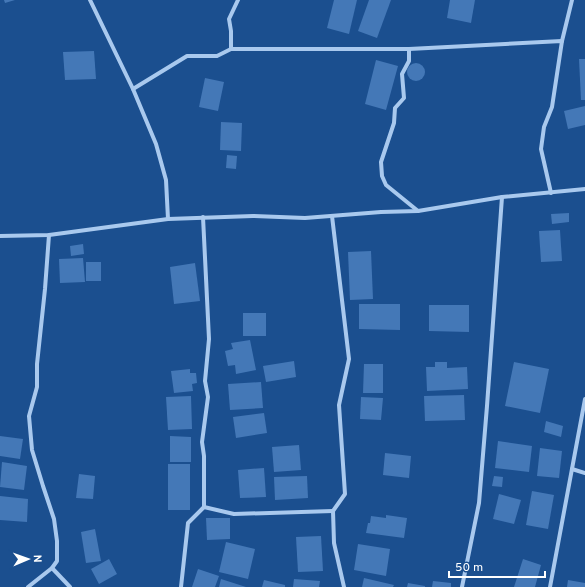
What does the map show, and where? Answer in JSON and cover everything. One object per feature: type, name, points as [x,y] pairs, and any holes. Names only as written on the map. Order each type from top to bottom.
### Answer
[{"type":"street","points":[[90,0],[133,89],[156,144],[166,180],[168,218]]},
{"type":"street","points":[[231,49],[229,19],[238,0]]},
{"type":"street","points":[[551,193],[541,149],[544,127],[552,107],[562,41],[572,0]]},
{"type":"street","points":[[133,89],[187,56],[217,56],[231,49],[409,49],[562,41]]},
{"type":"street","points":[[409,49],[409,61],[402,74],[404,98],[395,108],[394,123],[381,162],[382,176],[386,185],[418,211]]},
{"type":"street","points":[[0,236],[49,235],[168,218],[253,216],[305,218],[418,211],[502,197],[585,189]]},
{"type":"street","points":[[462,587],[479,503],[488,406],[502,197]]},
{"type":"street","points":[[332,216],[349,359],[339,405],[345,494],[333,511],[334,543],[344,587]]},
{"type":"street","points":[[181,587],[188,523],[204,507],[204,456],[202,442],[208,397],[205,381],[209,339],[203,217]]},
{"type":"street","points":[[28,587],[52,568],[57,561],[57,541],[54,519],[32,450],[29,416],[37,387],[37,364],[46,289],[49,235]]},
{"type":"street","points":[[550,587],[585,399]]},
{"type":"street","points":[[572,469],[585,473]]},
{"type":"street","points":[[204,507],[234,514],[333,511]]},
{"type":"street","points":[[52,568],[70,587]]},
{"type":"building","points":[[4,0],[15,0],[5,3]]},
{"type":"building","points":[[334,0],[357,0],[349,34],[327,28]]},
{"type":"building","points":[[369,0],[391,0],[377,38],[358,31]]},
{"type":"building","points":[[450,0],[475,0],[471,23],[447,18]]},
{"type":"building","points":[[94,51],[96,79],[65,80],[63,52]]},
{"type":"building","points":[[579,59],[585,59],[585,100],[581,100]]},
{"type":"building","points":[[376,60],[398,66],[386,110],[365,104]]},
{"type":"building","points":[[416,63],[422,66],[425,72],[422,78],[416,81],[410,78],[407,72],[410,66]]},
{"type":"building","points":[[205,78],[224,82],[218,111],[199,107]]},
{"type":"building","points":[[585,106],[585,125],[568,129],[564,111]]},
{"type":"building","points":[[221,122],[242,123],[241,151],[220,150]]},
{"type":"building","points":[[227,155],[237,156],[236,169],[226,168]]},
{"type":"building","points":[[569,213],[569,222],[552,224],[551,214]]},
{"type":"building","points":[[560,230],[562,261],[541,262],[539,231]]},
{"type":"building","points":[[83,244],[84,254],[71,256],[70,246]]},
{"type":"building","points":[[371,251],[373,299],[350,300],[348,252]]},
{"type":"building","points":[[83,258],[85,282],[60,283],[59,259]]},
{"type":"building","points":[[86,262],[101,262],[101,281],[86,281]]},
{"type":"building","points":[[195,263],[200,301],[174,304],[170,267]]},
{"type":"building","points":[[359,304],[400,304],[400,330],[359,329]]},
{"type":"building","points":[[429,305],[469,305],[469,332],[429,331]]},
{"type":"building","points":[[243,313],[266,313],[266,336],[243,336]]},
{"type":"building","points":[[250,340],[256,370],[236,374],[235,365],[228,366],[225,351],[233,349],[231,343]]},
{"type":"building","points":[[294,361],[296,377],[266,382],[263,366]]},
{"type":"building","points":[[435,362],[447,362],[447,368],[467,367],[468,389],[427,391],[426,367],[435,367]]},
{"type":"building","points":[[514,362],[549,369],[540,413],[505,406]]},
{"type":"building","points":[[364,364],[383,364],[383,393],[363,393]]},
{"type":"building","points":[[190,369],[190,373],[196,373],[197,383],[192,384],[193,391],[174,393],[171,371]]},
{"type":"building","points":[[261,382],[263,408],[230,410],[228,384]]},
{"type":"building","points":[[464,395],[465,420],[425,421],[424,396]]},
{"type":"building","points":[[191,396],[192,429],[168,430],[166,397]]},
{"type":"building","points":[[361,397],[383,398],[381,420],[360,419]]},
{"type":"building","points":[[264,413],[267,433],[236,438],[233,417]]},
{"type":"building","points":[[546,421],[563,426],[561,437],[544,432]]},
{"type":"building","points":[[0,436],[23,439],[20,459],[0,456]]},
{"type":"building","points":[[170,436],[191,437],[191,462],[170,462]]},
{"type":"building","points":[[498,441],[532,446],[529,472],[495,468]]},
{"type":"building","points":[[299,445],[301,470],[274,472],[272,447]]},
{"type":"building","points":[[540,448],[562,451],[559,478],[537,476]]},
{"type":"building","points":[[385,453],[411,456],[409,478],[383,475]]},
{"type":"building","points":[[2,462],[27,466],[24,490],[0,487]]},
{"type":"building","points":[[168,464],[190,464],[190,510],[168,510]]},
{"type":"building","points":[[264,468],[266,497],[240,498],[238,470]]},
{"type":"building","points":[[79,474],[95,476],[93,499],[76,498]]},
{"type":"building","points":[[307,476],[308,498],[275,500],[274,477]]},
{"type":"building","points":[[494,476],[503,477],[502,487],[492,486]]},
{"type":"building","points":[[532,491],[554,495],[548,529],[526,525]]},
{"type":"building","points":[[499,494],[521,500],[514,524],[493,519]]},
{"type":"building","points":[[0,496],[28,499],[27,522],[0,520]]},
{"type":"building","points":[[386,515],[407,518],[404,538],[366,533],[371,516],[386,518]]},
{"type":"building","points":[[206,518],[230,518],[230,539],[207,540]]},
{"type":"building","points":[[95,529],[101,561],[86,563],[81,532]]},
{"type":"building","points":[[321,536],[323,571],[298,572],[296,537]]},
{"type":"building","points":[[226,542],[255,549],[248,579],[219,572]]},
{"type":"building","points":[[358,544],[390,549],[386,576],[354,570]]},
{"type":"building","points":[[109,559],[117,574],[99,584],[91,569]]},
{"type":"building","points":[[523,559],[541,565],[535,587],[514,587]]},
{"type":"building","points":[[198,569],[219,576],[215,587],[192,587]]},
{"type":"building","points":[[364,578],[394,585],[393,587],[362,587]]},
{"type":"building","points":[[221,579],[246,587],[219,587]]},
{"type":"building","points":[[294,579],[320,581],[319,587],[293,587]]},
{"type":"building","points":[[264,580],[285,585],[285,587],[262,587]]},
{"type":"building","points":[[568,580],[585,583],[585,587],[567,587]]},
{"type":"building","points":[[433,581],[451,583],[451,587],[432,587]]},
{"type":"building","points":[[408,583],[425,586],[425,587],[407,587]]}]
